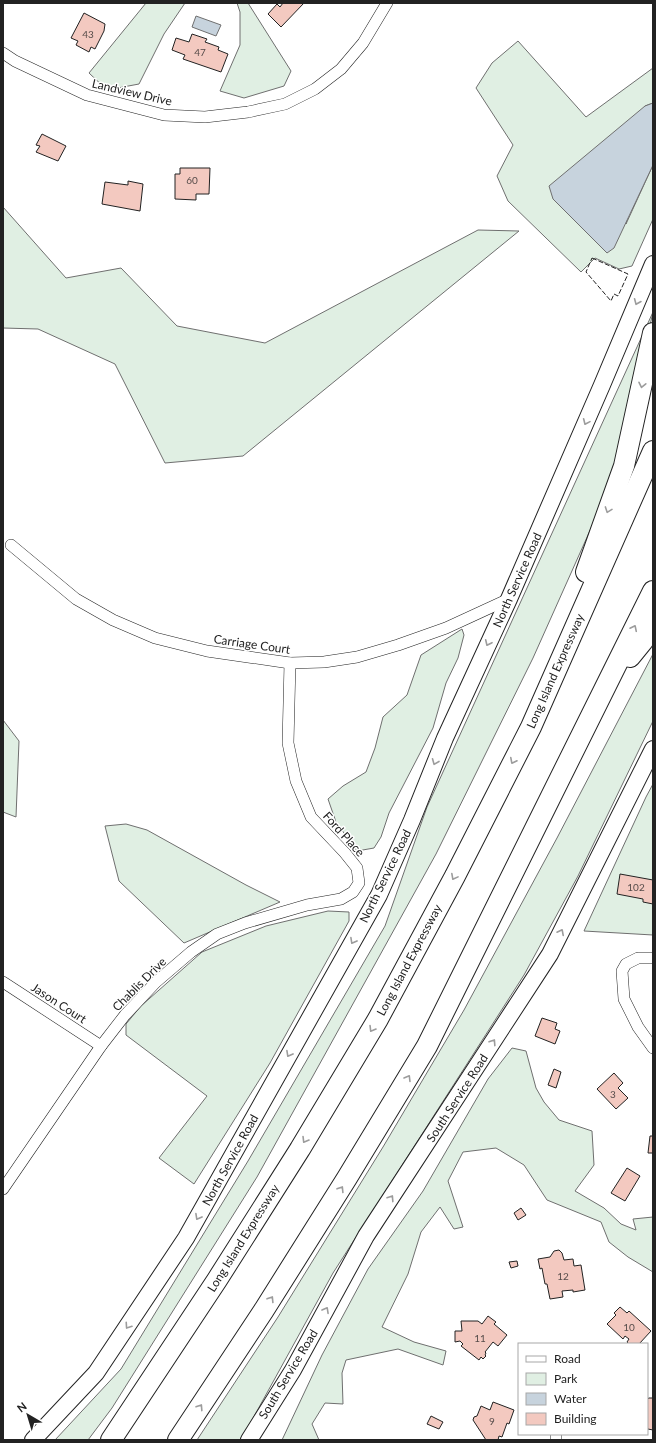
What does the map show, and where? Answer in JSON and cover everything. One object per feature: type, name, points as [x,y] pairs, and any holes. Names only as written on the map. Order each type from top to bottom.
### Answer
[{"type":"highway","points":[[530,727],[624,466],[653,333]]},
{"type":"highway","name":"Long Island Expressway","points":[[111,1440],[217,1280],[300,1149],[378,1019],[455,876],[530,727],[653,451]]},
{"type":"highway","points":[[178,1440],[264,1310],[347,1178],[427,1046],[653,591]]},
{"type":"highway","points":[[605,688],[643,641],[653,625]]},
{"type":"main road","name":"North Service Road","points":[[33,1440],[96,1373],[190,1231],[379,895],[412,820],[445,738],[509,599],[653,264]]},
{"type":"main road","name":"South Service Road","points":[[249,1440],[293,1370],[366,1236],[550,954],[653,749]]},
{"type":"street","name":"Landview Drive","points":[[3,53],[15,61],[87,95],[164,115],[205,117],[248,112],[285,104],[315,89],[341,69],[363,43],[387,3]]},
{"type":"street","name":"Carriage Court","points":[[11,545],[76,598],[113,620],[154,638],[207,651],[290,663],[324,662],[358,656],[398,645],[446,628],[509,599]]},
{"type":"street","name":"Ford Place","points":[[290,663],[288,743],[296,781],[311,817],[357,868],[359,883]]},
{"type":"street","name":"Chablis Drive","points":[[3,1189],[101,1046],[125,1015],[156,982],[191,952],[216,934],[245,923],[308,905],[341,899],[352,892],[359,883]]},
{"type":"street","points":[[653,958],[638,958],[626,964],[622,971],[624,999],[638,1027],[653,1048]]},
{"type":"street","name":"Jason Court","points":[[3,982],[101,1046]]},
{"type":"green space","points":[[146,3],[185,3],[164,34],[139,84],[107,90],[89,73]]},
{"type":"green space","points":[[237,3],[248,3],[291,71],[284,86],[244,98],[220,91],[240,45],[240,12]]},
{"type":"green space","points":[[518,41],[586,117],[653,68],[653,103],[645,106],[626,224],[653,165],[653,219],[632,266],[619,269],[595,258],[581,272],[508,201],[497,176],[513,145],[476,88],[492,63]]},
{"type":"green space","points":[[3,207],[66,278],[121,268],[177,326],[265,343],[478,230],[519,231],[243,456],[165,463],[115,364],[38,329],[3,328]]},
{"type":"green space","points":[[653,312],[618,468],[533,658],[436,854],[257,1177],[112,1408],[88,1440],[55,1440],[121,1369],[248,1161],[385,926],[427,807]]},
{"type":"green space","points":[[462,629],[464,635],[458,658],[446,683],[433,728],[389,813],[381,837],[374,848],[357,851],[336,822],[328,799],[343,786],[366,772],[375,748],[383,717],[407,695],[421,655]]},
{"type":"green space","points":[[653,654],[653,721],[578,876],[524,975],[333,1273],[241,1440],[197,1440],[278,1317],[383,1147],[464,1010],[557,838]]},
{"type":"green space","points":[[3,720],[19,741],[16,817],[3,812]]},
{"type":"green space","points":[[653,784],[653,935],[584,931],[646,797]]},
{"type":"green space","points":[[126,824],[147,830],[246,885],[280,902],[184,943],[119,881],[105,826]]},
{"type":"green space","points":[[328,911],[349,912],[349,921],[270,1063],[194,1184],[159,1158],[207,1096],[126,1035],[126,1024],[141,1006],[202,952],[266,926]]},
{"type":"green space","points":[[512,1048],[526,1051],[536,1088],[544,1102],[559,1120],[592,1131],[594,1165],[575,1191],[604,1208],[621,1224],[636,1230],[633,1219],[653,1217],[653,1272],[628,1257],[609,1242],[601,1222],[547,1200],[524,1165],[496,1148],[463,1152],[448,1181],[463,1227],[454,1229],[440,1207],[421,1232],[408,1274],[382,1327],[414,1342],[446,1351],[443,1365],[398,1349],[346,1360],[342,1373],[343,1404],[325,1403],[312,1424],[319,1440],[282,1440],[322,1355],[368,1269],[423,1191],[488,1079]]},
{"type":"water","points":[[196,16],[221,25],[216,36],[192,27]]},
{"type":"water","points":[[653,103],[653,165],[614,248],[607,253],[553,199],[549,186],[645,106]]},
{"type":"building","points":[[283,3],[304,3],[281,27],[268,14],[277,4],[280,7]]},
{"type":"building","points":[[84,13],[105,24],[104,31],[95,49],[91,47],[89,52],[76,45],[78,41],[71,38]]},
{"type":"building","points":[[192,34],[207,39],[205,42],[219,47],[218,50],[228,54],[221,72],[183,59],[185,55],[172,50],[176,38],[189,42]]},
{"type":"building","points":[[42,134],[66,146],[58,161],[36,152],[40,146],[36,145]]},
{"type":"building","points":[[180,168],[210,168],[209,194],[196,194],[196,200],[175,199],[175,174],[180,174]]},
{"type":"building","points":[[128,181],[143,184],[140,211],[102,204],[105,182],[128,185]]},
{"type":"building","points":[[620,874],[653,880],[653,904],[643,902],[643,899],[617,894]]},
{"type":"building","points":[[542,1018],[557,1023],[555,1029],[560,1031],[555,1044],[535,1036]]},
{"type":"building","points":[[554,1069],[561,1072],[556,1088],[548,1085]]},
{"type":"building","points":[[614,1073],[623,1083],[618,1088],[628,1098],[616,1109],[597,1089]]},
{"type":"building","points":[[650,1136],[653,1136],[653,1153],[648,1153]]},
{"type":"building","points":[[627,1168],[640,1176],[625,1201],[611,1193]]},
{"type":"building","points":[[521,1208],[526,1215],[518,1220],[514,1213]]},
{"type":"building","points":[[559,1250],[562,1253],[564,1260],[573,1259],[574,1266],[581,1265],[585,1290],[573,1292],[573,1290],[562,1291],[563,1297],[550,1299],[547,1284],[545,1284],[542,1268],[540,1269],[538,1259],[550,1257],[554,1251]]},
{"type":"building","points":[[517,1261],[518,1266],[511,1268],[509,1262]]},
{"type":"building","points":[[620,1307],[627,1313],[629,1311],[651,1331],[640,1343],[628,1343],[627,1342],[629,1339],[625,1336],[623,1339],[607,1324],[616,1315],[614,1313]]},
{"type":"building","points":[[488,1316],[496,1322],[494,1324],[507,1335],[498,1346],[493,1342],[485,1352],[486,1356],[483,1359],[481,1357],[479,1360],[461,1346],[463,1344],[460,1341],[455,1342],[455,1331],[462,1331],[461,1321],[478,1321],[482,1324]]},
{"type":"building","points":[[648,1398],[653,1398],[653,1430],[648,1429]]},
{"type":"building","points":[[493,1402],[514,1410],[502,1437],[499,1436],[498,1440],[486,1440],[473,1420],[474,1417],[477,1416],[481,1406],[490,1410]]},
{"type":"building","points":[[431,1416],[443,1422],[439,1429],[427,1424]]},
{"type":"fence","points":[[592,258],[628,274],[618,296],[614,294],[611,301],[586,272],[592,258]]}]
